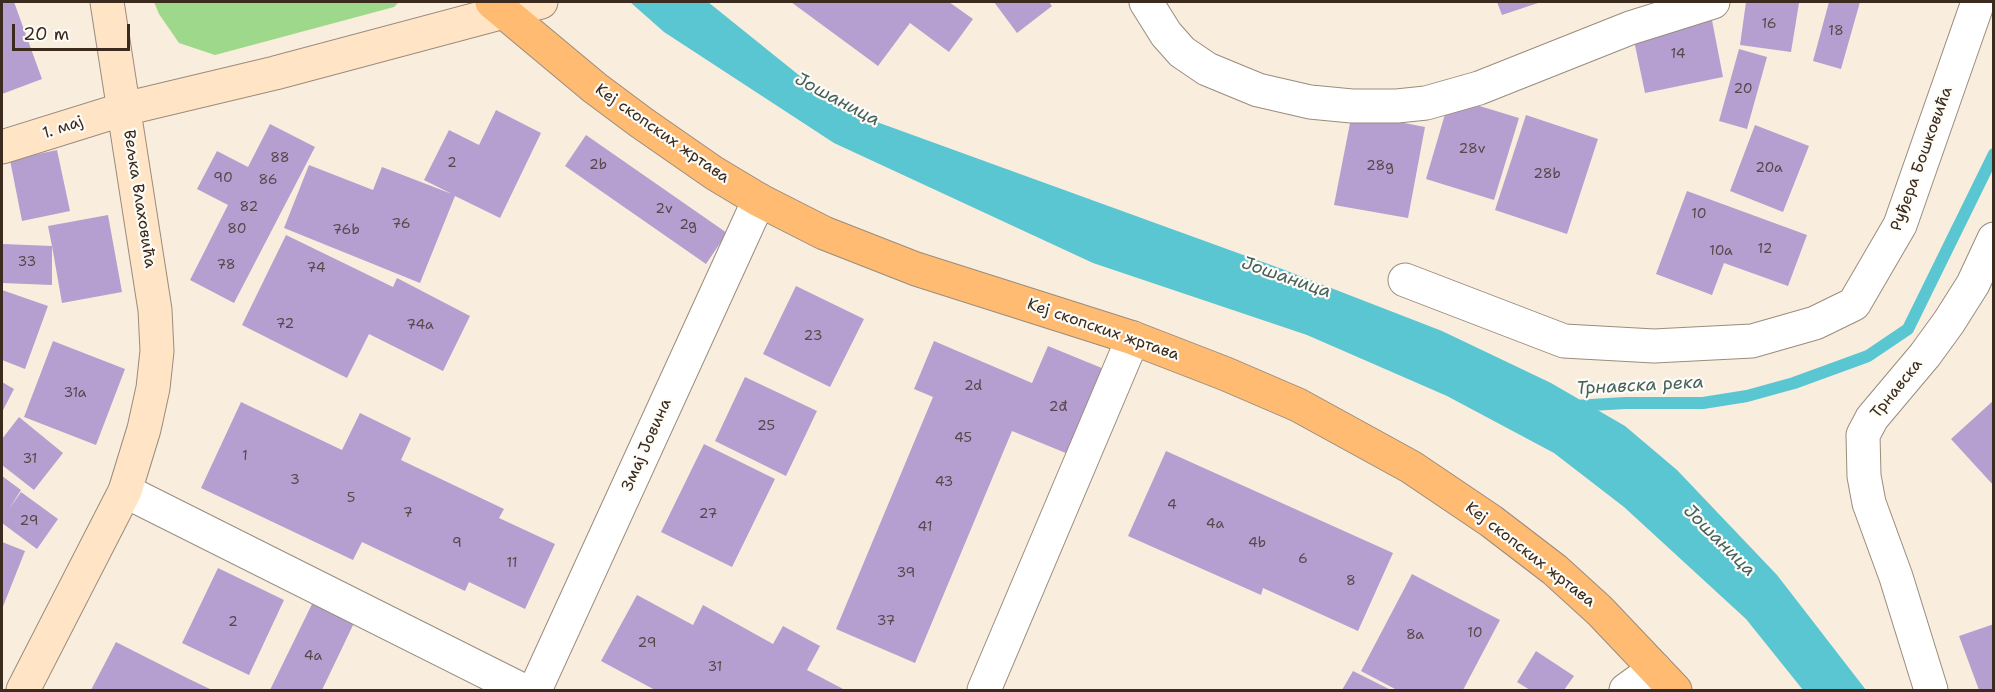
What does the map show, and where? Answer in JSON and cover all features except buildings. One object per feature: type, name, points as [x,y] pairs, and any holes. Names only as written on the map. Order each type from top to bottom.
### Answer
[{"type":"main road","name":"Кеј скопских жртава","points":[[498,7],[595,88],[714,173],[759,200],[824,233],[916,269],[1133,338],[1226,374],[1298,405],[1411,467],[1491,521],[1555,570],[1600,611],[1665,680]]},
{"type":"street","points":[[107,2],[124,109]]},
{"type":"street","name":"Вељка Влаховића","points":[[22,690],[125,491],[144,429],[153,388],[157,351],[155,310],[124,109],[275,73],[498,7],[541,2]]},
{"type":"street","points":[[1146,2],[1166,34],[1182,52],[1207,69],[1257,90],[1310,102],[1352,106],[1397,106],[1426,103],[1479,88],[1630,28],[1713,2]]},
{"type":"street","name":"Руђера Бошковића","points":[[1405,280],[1564,341],[1654,346],[1752,341],[1815,323],[1854,304],[1900,225],[1969,4]]},
{"type":"street","name":"1. мај","points":[[2,147],[124,109]]},
{"type":"street","name":"Змај Јовина","points":[[535,690],[759,200]]},
{"type":"street","name":"Трнавска","points":[[1931,690],[1896,577],[1869,503],[1864,476],[1863,435],[1872,418],[1949,322],[1973,284],[1994,239]]},
{"type":"street","points":[[984,690],[1133,338]]},
{"type":"street","points":[[125,491],[522,690]]},
{"type":"street","points":[[1626,690],[1665,680]]},
{"type":"green space","points":[[154,2],[399,2],[394,7],[215,55],[179,43],[159,14]]},
{"type":"water","name":"Јошаница","points":[[630,2],[708,2],[841,109],[1282,269],[1442,331],[1551,383],[1625,426],[1677,470],[1777,575],[1866,690],[1803,690],[1746,619],[1624,507],[1554,453],[1447,396],[1307,335],[1093,263],[834,143],[664,32]]},
{"type":"waterway","name":"Трнавска река","points":[[1574,406],[1625,403],[1703,403],[1747,396],[1794,383],[1868,356],[1908,329],[1994,154]]}]
